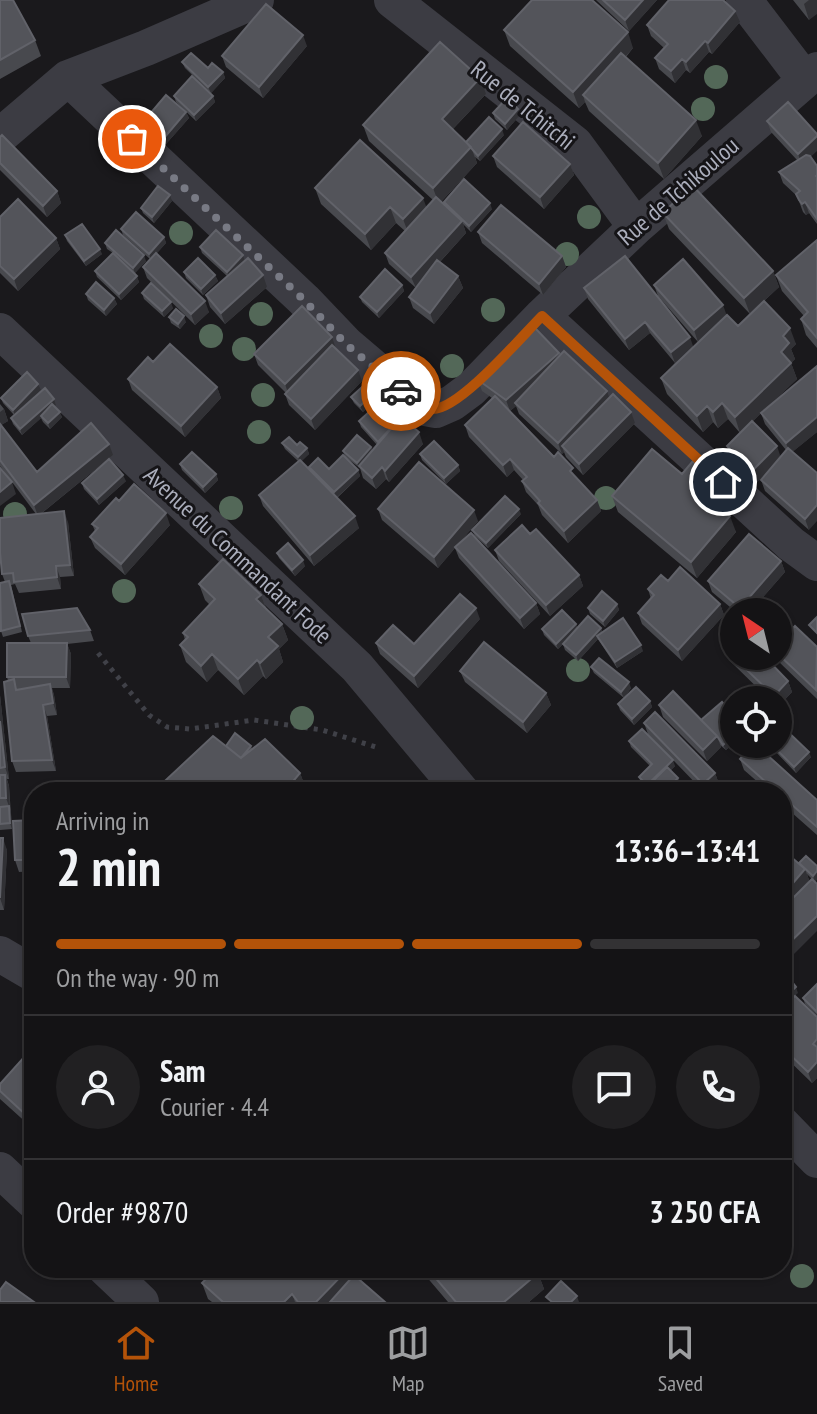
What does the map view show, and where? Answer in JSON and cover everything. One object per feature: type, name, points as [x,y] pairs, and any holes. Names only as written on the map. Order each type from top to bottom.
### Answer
[{"type":"street","points":[[0,136],[68,78],[256,0]]},
{"type":"street","name":"Rue de Tchitchi","points":[[392,0],[575,144],[636,227]]},
{"type":"street","points":[[744,0],[811,75]]},
{"type":"street","name":"Rue de Tchikoulou","points":[[68,78],[304,300],[346,344],[420,407],[436,410],[471,389],[636,227],[811,75]]},
{"type":"street","points":[[542,316],[791,544],[817,563]]},
{"type":"street","name":"Avenue du Commandant Fode","points":[[0,331],[357,667],[454,782]]},
{"type":"street","points":[[0,954],[24,968]]},
{"type":"street","points":[[792,1134],[817,1160]]},
{"type":"street","points":[[0,1170],[24,1193]]},
{"type":"street","points":[[116,1278],[141,1302]]},
{"type":"path","points":[[98,653],[149,715],[167,727],[190,729],[254,720],[322,730],[382,749]]},
{"type":"building","points":[[0,0],[13,0],[35,40],[0,60]]},
{"type":"building","points":[[532,0],[592,0],[628,32],[573,92],[504,30]]},
{"type":"building","points":[[603,0],[643,0],[625,20]]},
{"type":"building","points":[[669,0],[723,0],[735,11],[708,43],[705,41],[686,62],[682,59],[671,71],[655,58],[668,44],[647,25]]},
{"type":"building","points":[[266,4],[303,35],[259,87],[222,56]]},
{"type":"building","points":[[440,42],[480,78],[442,119],[471,147],[433,188],[363,125]]},
{"type":"building","points":[[191,53],[208,68],[212,63],[223,72],[208,87],[182,62]]},
{"type":"building","points":[[621,53],[696,120],[658,163],[583,95]]},
{"type":"building","points":[[192,76],[213,96],[194,115],[174,96]]},
{"type":"building","points":[[166,95],[186,112],[164,138],[144,121]]},
{"type":"building","points":[[507,98],[518,109],[505,124],[493,113]]},
{"type":"building","points":[[788,102],[817,134],[798,154],[767,121]]},
{"type":"building","points":[[489,117],[502,129],[478,156],[466,142]]},
{"type":"building","points":[[523,122],[570,164],[540,197],[493,156]]},
{"type":"building","points":[[2,135],[57,191],[43,206],[0,163]]},
{"type":"building","points":[[360,140],[423,198],[403,219],[390,207],[365,234],[315,188]]},
{"type":"building","points":[[806,155],[817,166],[817,219],[805,202],[802,204],[799,200],[796,194],[800,191],[779,172]]},
{"type":"building","points":[[464,179],[490,203],[469,226],[444,202]]},
{"type":"building","points":[[692,185],[773,271],[744,298],[663,213]]},
{"type":"building","points":[[158,186],[170,195],[152,217],[141,208]]},
{"type":"building","points":[[436,197],[462,221],[411,277],[385,253]]},
{"type":"building","points":[[18,199],[56,238],[14,279],[0,266],[0,217]]},
{"type":"building","points":[[501,205],[562,256],[539,284],[478,232]]},
{"type":"building","points":[[136,212],[164,237],[149,254],[121,229]]},
{"type":"building","points":[[82,224],[100,249],[84,261],[65,235]]},
{"type":"building","points":[[116,230],[144,255],[133,268],[105,243]]},
{"type":"building","points":[[216,230],[243,255],[227,272],[200,247]]},
{"type":"building","points":[[817,240],[817,338],[801,319],[808,312],[776,275]]},
{"type":"building","points":[[113,253],[137,276],[119,294],[95,271]]},
{"type":"building","points":[[156,253],[205,301],[191,314],[143,267]]},
{"type":"building","points":[[625,256],[690,337],[671,352],[645,322],[625,339],[584,288]]},
{"type":"building","points":[[198,258],[215,275],[201,289],[184,272]]},
{"type":"building","points":[[248,258],[263,275],[221,313],[206,295]]},
{"type":"building","points":[[683,259],[723,305],[694,330],[654,285]]},
{"type":"building","points":[[437,260],[458,276],[430,313],[409,297]]},
{"type":"building","points":[[385,269],[402,285],[377,312],[360,297]]},
{"type":"building","points":[[96,282],[114,298],[104,310],[86,294]]},
{"type":"building","points":[[151,283],[171,302],[162,311],[142,293]]},
{"type":"building","points":[[764,301],[790,328],[783,336],[789,343],[781,352],[791,363],[735,417],[722,403],[713,412],[707,406],[697,416],[661,378],[727,315],[738,326]]},
{"type":"building","points":[[302,306],[332,337],[285,384],[254,354]]},
{"type":"building","points":[[176,309],[184,316],[178,324],[169,317]]},
{"type":"building","points":[[535,328],[559,353],[506,400],[478,380]]},
{"type":"building","points":[[170,344],[217,387],[181,426],[128,379],[148,357],[153,362]]},
{"type":"building","points":[[332,345],[358,370],[311,419],[285,394]]},
{"type":"building","points":[[564,351],[607,391],[558,443],[515,403]]},
{"type":"building","points":[[817,366],[817,417],[786,443],[761,413]]},
{"type":"building","points":[[27,372],[38,384],[13,410],[1,398]]},
{"type":"building","points":[[370,380],[378,389],[360,406],[351,397]]},
{"type":"building","points":[[45,388],[54,399],[20,429],[11,418]]},
{"type":"building","points":[[389,394],[408,414],[403,419],[401,417],[378,442],[359,421]]},
{"type":"building","points":[[613,394],[631,412],[579,464],[562,446]]},
{"type":"building","points":[[495,396],[554,457],[558,452],[573,468],[570,471],[597,500],[564,531],[522,481],[527,477],[510,459],[503,465],[465,425]]},
{"type":"building","points":[[52,404],[60,412],[48,423],[41,416]]},
{"type":"building","points":[[401,417],[419,432],[385,471],[382,467],[372,478],[359,466]]},
{"type":"building","points":[[752,421],[777,446],[752,471],[727,446]]},
{"type":"building","points":[[91,423],[109,444],[34,505],[0,460],[0,424],[37,472]]},
{"type":"building","points":[[357,435],[371,447],[357,463],[343,451]]},
{"type":"building","points":[[289,437],[297,445],[300,442],[307,448],[298,457],[282,443]]},
{"type":"building","points":[[434,441],[458,465],[444,478],[420,454]]},
{"type":"building","points":[[788,448],[817,473],[817,505],[805,519],[761,480]]},
{"type":"building","points":[[652,449],[682,474],[693,461],[722,485],[711,499],[730,516],[691,562],[612,496]]},
{"type":"building","points":[[192,452],[216,474],[203,487],[180,464]]},
{"type":"building","points":[[343,455],[358,470],[334,492],[309,467],[318,458],[329,469]]},
{"type":"building","points":[[109,459],[123,475],[97,499],[82,483]]},
{"type":"building","points":[[300,460],[355,516],[310,555],[259,495]]},
{"type":"building","points":[[419,462],[474,510],[434,557],[378,509]]},
{"type":"building","points":[[0,468],[12,482],[0,492]]},
{"type":"building","points":[[134,484],[166,513],[121,564],[90,537],[98,528],[92,524]]},
{"type":"building","points":[[505,496],[519,509],[486,543],[472,530]]},
{"type":"building","points":[[64,511],[70,565],[56,566],[57,577],[14,582],[13,573],[2,574],[0,518]]},
{"type":"building","points":[[522,525],[530,534],[536,529],[579,575],[546,605],[495,550]]},
{"type":"building","points":[[471,533],[536,603],[520,618],[455,547]]},
{"type":"building","points":[[749,534],[781,561],[749,598],[728,598],[708,581]]},
{"type":"building","points":[[288,543],[303,560],[292,570],[277,553]]},
{"type":"building","points":[[223,559],[261,595],[256,599],[282,624],[268,637],[278,646],[260,663],[257,660],[238,679],[212,654],[201,666],[180,645],[188,637],[183,633],[215,599],[199,584]]},
{"type":"building","points":[[680,567],[720,604],[678,650],[638,613],[654,595],[648,589],[661,575],[668,581]]},
{"type":"building","points":[[9,581],[20,626],[1,631],[0,583]]},
{"type":"building","points":[[602,591],[617,604],[603,621],[588,608]]},
{"type":"building","points":[[460,594],[476,608],[414,676],[376,643],[393,625],[414,644]]},
{"type":"building","points":[[77,608],[90,630],[28,636],[22,614]]},
{"type":"building","points":[[562,610],[576,624],[556,644],[542,629]]},
{"type":"building","points":[[588,616],[601,628],[576,655],[563,644]]},
{"type":"building","points":[[817,617],[817,633],[809,625]]},
{"type":"building","points":[[623,618],[641,645],[615,662],[597,636]]},
{"type":"building","points":[[795,626],[817,647],[816,690],[792,667],[792,629]]},
{"type":"building","points":[[484,642],[546,693],[523,722],[460,671]]},
{"type":"building","points":[[7,643],[67,643],[66,677],[7,677]]},
{"type":"building","points":[[599,658],[629,682],[621,692],[591,667]]},
{"type":"building","points":[[747,670],[777,670],[788,681],[783,686],[764,686]]},
{"type":"building","points":[[14,679],[16,690],[50,684],[53,703],[43,705],[52,760],[12,761],[4,682]]},
{"type":"building","points":[[636,687],[650,701],[632,719],[618,704]]},
{"type":"building","points":[[673,691],[717,736],[703,750],[659,705]]},
{"type":"building","points":[[720,704],[720,740],[717,736],[701,720]]},
{"type":"building","points":[[655,712],[715,773],[701,782],[644,723]]},
{"type":"building","points":[[0,721],[5,767],[0,768]]},
{"type":"building","points":[[642,729],[673,760],[650,782],[644,782],[639,777],[652,764],[629,741]]},
{"type":"building","points":[[235,733],[251,746],[241,758],[226,746]]},
{"type":"building","points":[[213,736],[241,758],[265,739],[300,773],[292,782],[166,780]]},
{"type":"building","points":[[792,736],[809,752],[794,767],[785,758],[792,758]]},
{"type":"building","points":[[741,758],[770,758],[817,800],[817,827],[792,805],[792,782],[766,782]]},
{"type":"building","points":[[667,767],[678,778],[674,782],[652,782]]},
{"type":"building","points":[[0,775],[5,775],[6,798],[0,798]]},
{"type":"building","points":[[9,806],[10,823],[0,824],[0,807]]},
{"type":"building","points":[[24,820],[24,860],[15,860],[13,821]]},
{"type":"building","points":[[0,838],[3,838],[0,898]]},
{"type":"building","points":[[806,856],[817,866],[813,876],[799,863]]},
{"type":"building","points":[[792,858],[805,869],[792,884]]},
{"type":"building","points":[[812,879],[817,884],[817,916],[792,940],[792,899]]},
{"type":"building","points":[[817,984],[817,1012],[803,998]]},
{"type":"building","points":[[795,996],[817,1017],[817,1039],[813,1044],[817,1047],[817,1062],[808,1072],[792,1057],[792,999]]},
{"type":"building","points":[[24,1057],[24,1113],[0,1091],[0,1084]]},
{"type":"building","points":[[207,1278],[339,1278],[316,1302],[298,1302],[292,1294],[284,1302],[223,1302],[202,1283]]},
{"type":"building","points":[[351,1278],[357,1278],[385,1302],[330,1302]]},
{"type":"building","points":[[436,1278],[532,1278],[504,1302],[456,1302]]},
{"type":"building","points":[[561,1281],[577,1296],[571,1302],[552,1302],[546,1297]]},
{"type":"building","points":[[6,1282],[34,1302],[0,1302],[0,1290]]},
{"type":"way so far","points":[[132,139],[304,300],[346,344],[401,391]]},
{"type":"route","points":[[401,391],[420,407],[436,410],[452,403],[471,389],[542,316],[723,482]]}]
